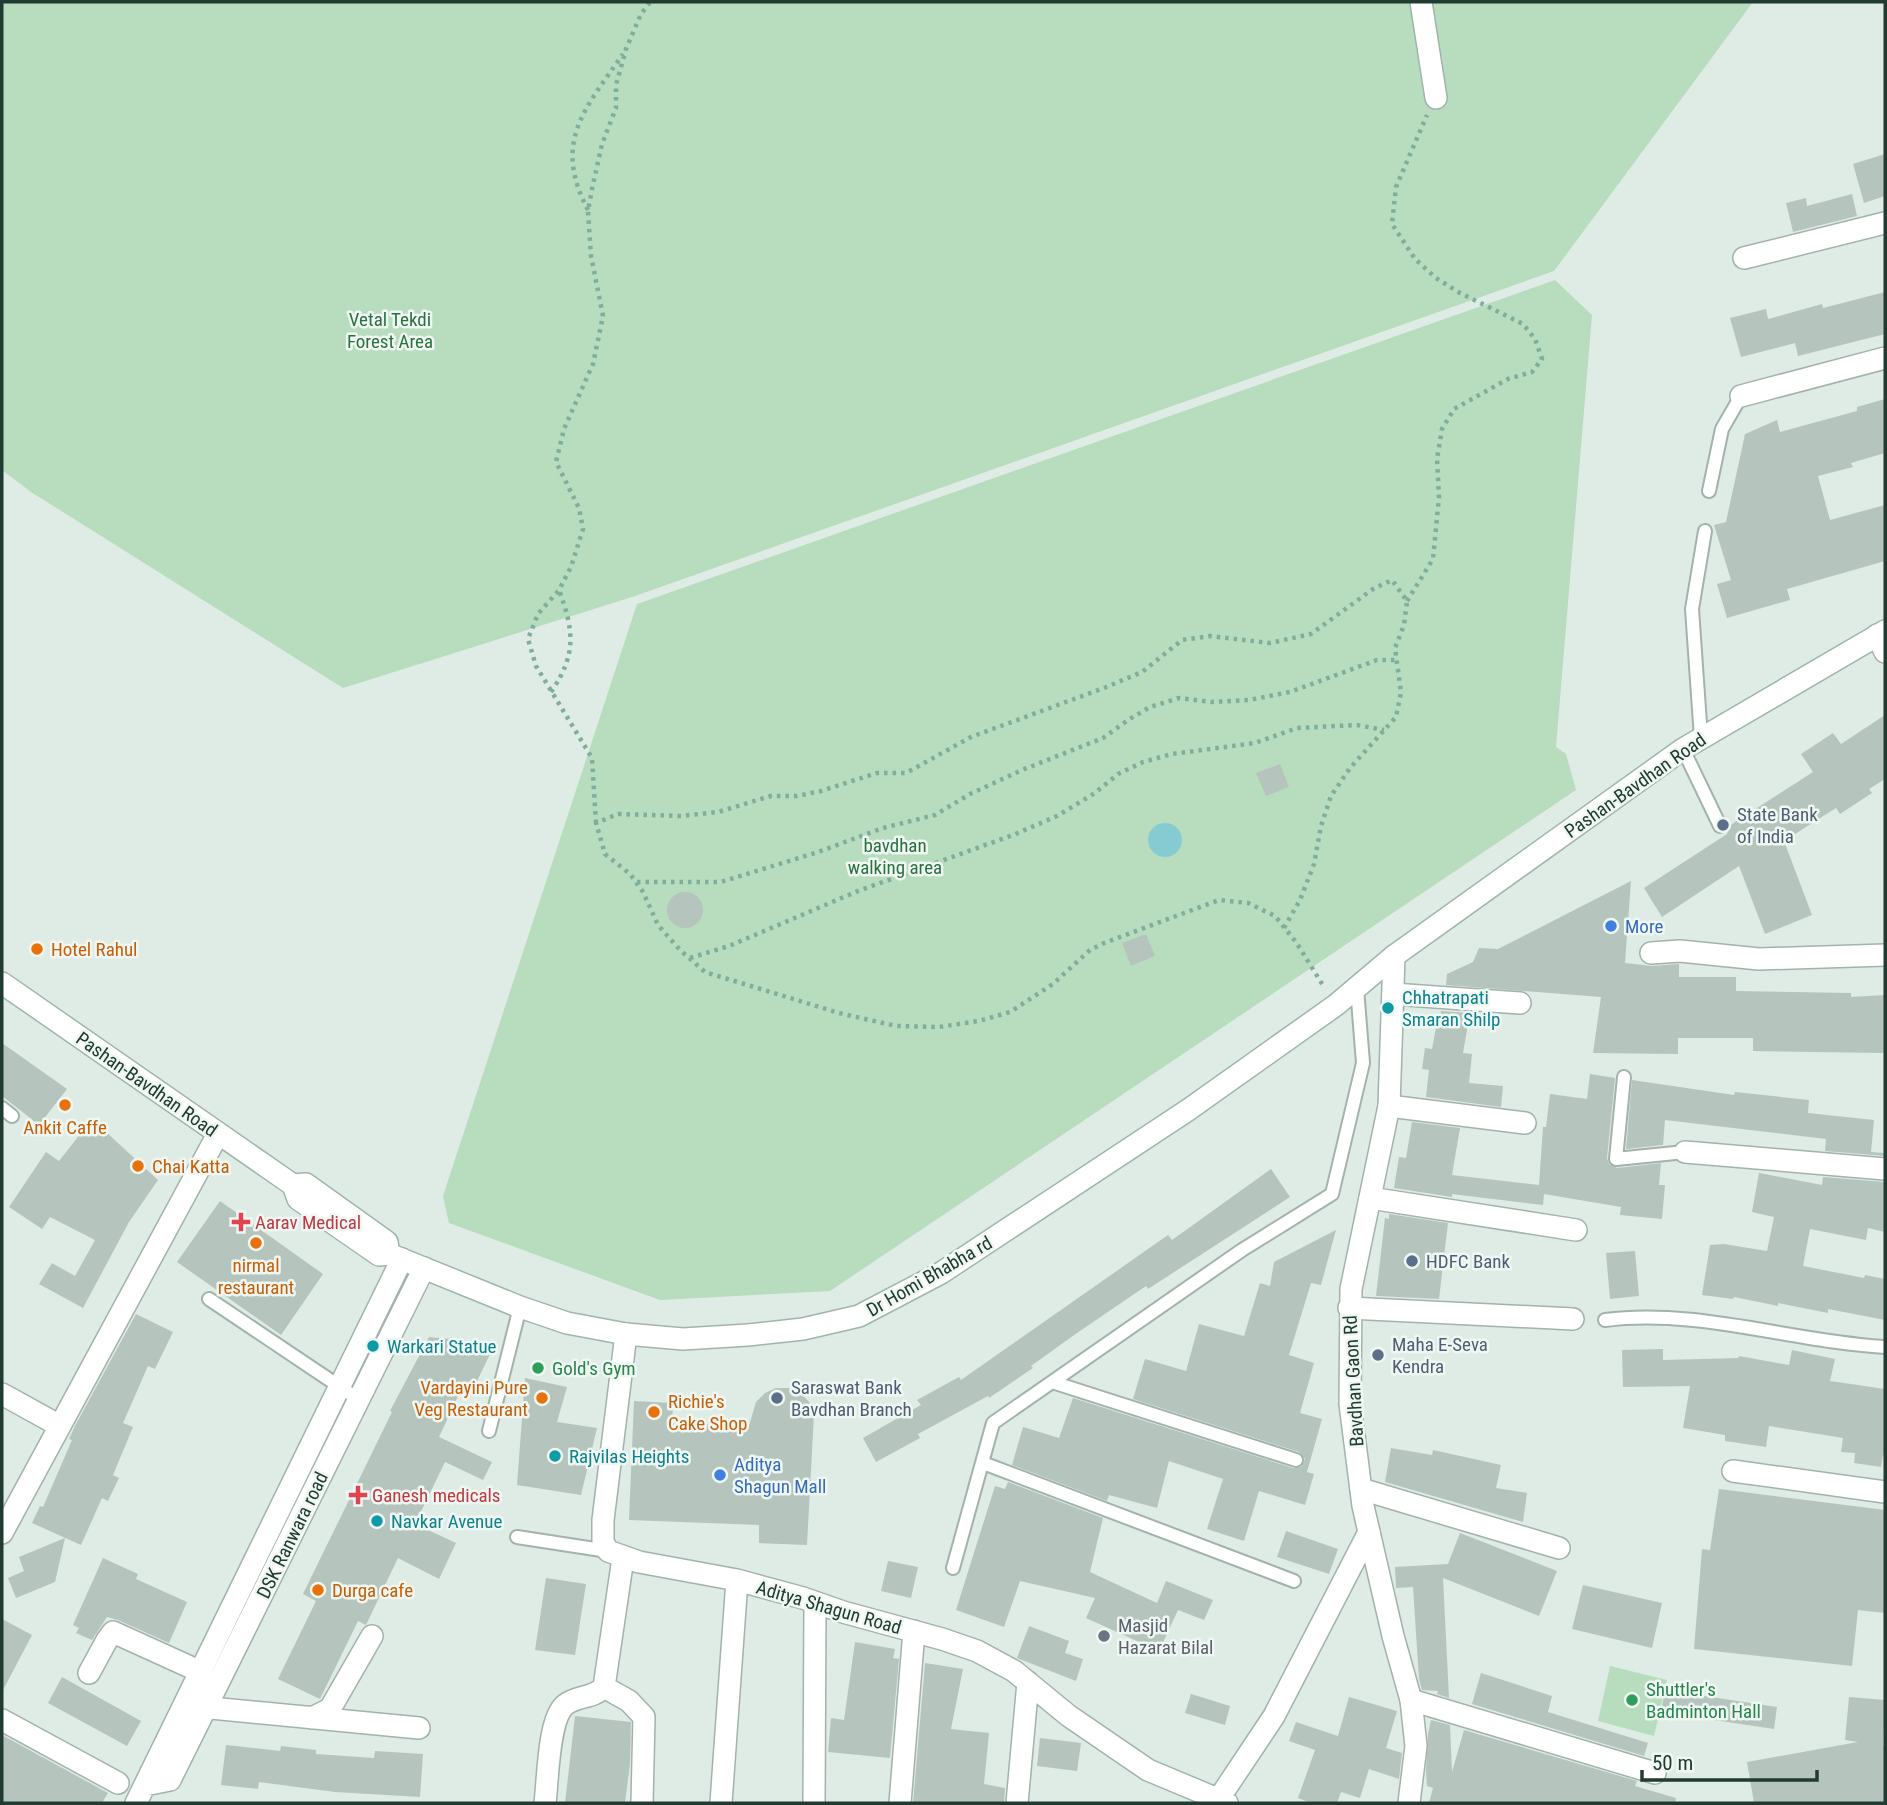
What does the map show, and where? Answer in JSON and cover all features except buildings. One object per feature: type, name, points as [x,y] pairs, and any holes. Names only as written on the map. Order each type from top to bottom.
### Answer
[{"type":"street","points":[[1421,2],[1436,97]]},
{"type":"street","points":[[1744,258],[1885,223]]},
{"type":"street","points":[[1741,396],[1885,358]]},
{"type":"street","name":"Pashan-Bavdhan Road","points":[[1394,956],[1692,744],[1882,639]]},
{"type":"street","points":[[1651,953],[1680,951],[1759,959],[1885,955]]},
{"type":"street","name":"Dr Homi Bhabha rd","points":[[396,1257],[567,1323],[626,1334],[683,1339],[747,1335],[803,1329],[859,1316],[941,1273],[1144,1140],[1336,1005],[1394,956]]},
{"type":"street","name":"Bavdhan Gaon Rd","points":[[1394,956],[1389,1106],[1349,1308],[1350,1404],[1369,1532],[1411,1700],[1416,1746],[1409,1803]]},
{"type":"street","name":"Pashan-Bavdhan Road","points":[[2,983],[293,1185],[306,1184],[387,1242],[396,1257]]},
{"type":"street","points":[[1393,994],[1520,1003]]},
{"type":"street","points":[[1389,1106],[1525,1124]]},
{"type":"street","points":[[2,1533],[218,1135]]},
{"type":"street","points":[[1685,1152],[1885,1169]]},
{"type":"street","points":[[1370,1198],[1576,1230]]},
{"type":"street","name":"DSK Ranwara road","points":[[195,1707],[201,1672],[221,1654],[358,1399],[378,1334],[396,1257]]},
{"type":"street","name":"DSK Ranwara road","points":[[141,1794],[170,1780],[195,1707],[340,1388],[424,1268]]},
{"type":"street","points":[[1349,1308],[1573,1319]]},
{"type":"street","points":[[545,1803],[555,1721],[562,1707],[575,1698],[598,1694],[604,1687],[615,1554],[603,1542],[603,1520],[626,1334]]},
{"type":"street","points":[[2,1394],[60,1426]]},
{"type":"street","points":[[1733,1471],[1885,1492]]},
{"type":"street","points":[[1361,1489],[1559,1548]]},
{"type":"street","points":[[1220,1802],[1274,1716],[1369,1532]]},
{"type":"street","name":"Aditya Shagun Road","points":[[615,1554],[737,1580],[976,1651],[1014,1671],[1069,1716],[1148,1770],[1220,1802]]},
{"type":"street","points":[[721,1803],[737,1580]]},
{"type":"street","points":[[814,1803],[815,1603]]},
{"type":"street","points":[[900,1803],[914,1631]]},
{"type":"street","points":[[89,1674],[113,1632],[201,1672]]},
{"type":"street","points":[[313,1718],[330,1709],[372,1636]]},
{"type":"street","points":[[1017,1803],[1028,1682]]},
{"type":"street","points":[[604,1687],[629,1701],[644,1717],[642,1803]]},
{"type":"street","points":[[1411,1700],[1655,1773]]},
{"type":"street","points":[[195,1707],[418,1728]]},
{"type":"street","points":[[2,1720],[118,1783]]},
{"type":"lane","points":[[1709,491],[1722,429],[1741,396]]},
{"type":"lane","points":[[1705,531],[1692,609],[1692,744],[1720,826]]},
{"type":"lane","points":[[953,1568],[993,1423],[1241,1250],[1332,1194],[1363,1063],[1357,988]]},
{"type":"lane","points":[[1624,1077],[1616,1159],[1685,1152]]},
{"type":"lane","points":[[209,1299],[358,1399]]},
{"type":"lane","points":[[489,1431],[520,1307]]},
{"type":"lane","points":[[1605,1320],[1698,1320],[1851,1346],[1885,1347]]},
{"type":"lane","points":[[1052,1382],[1296,1460]]},
{"type":"lane","points":[[983,1463],[1294,1581]]},
{"type":"lane","points":[[517,1537],[615,1554]]},
{"type":"path","points":[[650,2],[641,15],[626,49],[617,85],[616,108],[601,144],[588,211],[590,256],[603,316],[593,364],[564,429],[556,462],[579,508],[583,529],[571,567],[559,590],[538,614],[528,639],[536,666],[592,758],[596,823],[605,854],[630,874],[643,892],[658,925],[705,972],[839,1013],[896,1027],[939,1027],[979,1021],[1010,1012],[1053,984],[1090,950],[1127,933],[1219,900],[1248,903],[1275,916],[1336,1005]]},
{"type":"path","points":[[588,211],[573,177],[571,147],[577,126],[588,105],[626,49]]},
{"type":"path","points":[[1284,928],[1300,900],[1314,864],[1321,826],[1331,796],[1350,768],[1396,717],[1401,692],[1395,648],[1404,625],[1407,601],[1433,559],[1439,496],[1437,459],[1442,429],[1454,409],[1508,379],[1532,372],[1542,359],[1535,339],[1523,324],[1436,278],[1415,259],[1392,224],[1396,187],[1436,97]]},
{"type":"path","points":[[596,823],[618,814],[681,816],[718,812],[771,796],[796,796],[821,791],[877,773],[906,773],[971,737],[1142,672],[1161,654],[1182,640],[1210,636],[1270,643],[1311,634],[1373,589],[1392,580],[1407,601]]},
{"type":"path","points":[[551,692],[565,671],[572,634],[559,590]]},
{"type":"path","points":[[636,882],[721,882],[818,852],[883,828],[935,815],[970,794],[1103,738],[1150,707],[1179,698],[1211,702],[1249,700],[1290,692],[1377,660],[1395,660]]},
{"type":"path","points":[[689,958],[729,946],[858,891],[1013,835],[1057,816],[1095,793],[1118,774],[1143,762],[1172,754],[1255,743],[1297,728],[1357,725],[1384,730]]},
{"type":"green space","name":"Vetal Tekdi Forest Area","points":[[2,2],[1753,2],[1554,271],[635,596],[343,688],[31,492],[2,470]]},
{"type":"green space","name":"bavdhan walking area","points":[[1555,280],[1592,315],[1556,747],[1566,754],[1576,790],[830,1291],[660,1300],[449,1223],[443,1196],[637,604]]},
{"type":"green space","name":"Shuttler's Badminton Hall","points":[[1610,1666],[1667,1680],[1654,1736],[1598,1721]]},
{"type":"water","points":[[1165,823],[1177,828],[1182,840],[1177,852],[1165,857],[1153,852],[1148,840],[1153,828]]},
{"type":"place","name":"State Bank of India","points":[[1723,825]]},
{"type":"place","name":"More","points":[[1611,926]]},
{"type":"place","name":"Hotel Rahul","points":[[37,949]]},
{"type":"place","name":"Chhatrapati Smaran Shilp","points":[[1388,1008]]},
{"type":"place","name":"Ankit Caffe","points":[[65,1105]]},
{"type":"place","name":"Chai Katta","points":[[138,1166]]},
{"type":"place","name":"Aarav Medical","points":[[241,1222]]},
{"type":"place","name":"nirmal restaurant","points":[[256,1243]]},
{"type":"place","name":"HDFC Bank","points":[[1412,1261]]},
{"type":"place","name":"Warkari Statue","points":[[373,1346]]},
{"type":"place","name":"Maha E-Seva Kendra","points":[[1378,1355]]},
{"type":"place","name":"Gold's Gym","points":[[538,1368]]},
{"type":"place","name":"Vardayini Pure Veg Restaurant","points":[[542,1398]]},
{"type":"place","name":"Saraswat Bank Bavdhan Branch","points":[[777,1398]]},
{"type":"place","name":"Richie's Cake Shop","points":[[654,1412]]},
{"type":"place","name":"Rajvilas Heights","points":[[555,1456]]},
{"type":"place","name":"Aditya Shagun Mall","points":[[720,1475]]},
{"type":"place","name":"Ganesh medicals","points":[[358,1495]]},
{"type":"place","name":"Navkar Avenue","points":[[377,1521]]},
{"type":"place","name":"Durga cafe","points":[[318,1590]]},
{"type":"place","name":"Masjid Hazarat Bilal","points":[[1104,1636]]},
{"type":"place","name":"Shuttler's Badminton Hall","points":[[1632,1700]]}]
